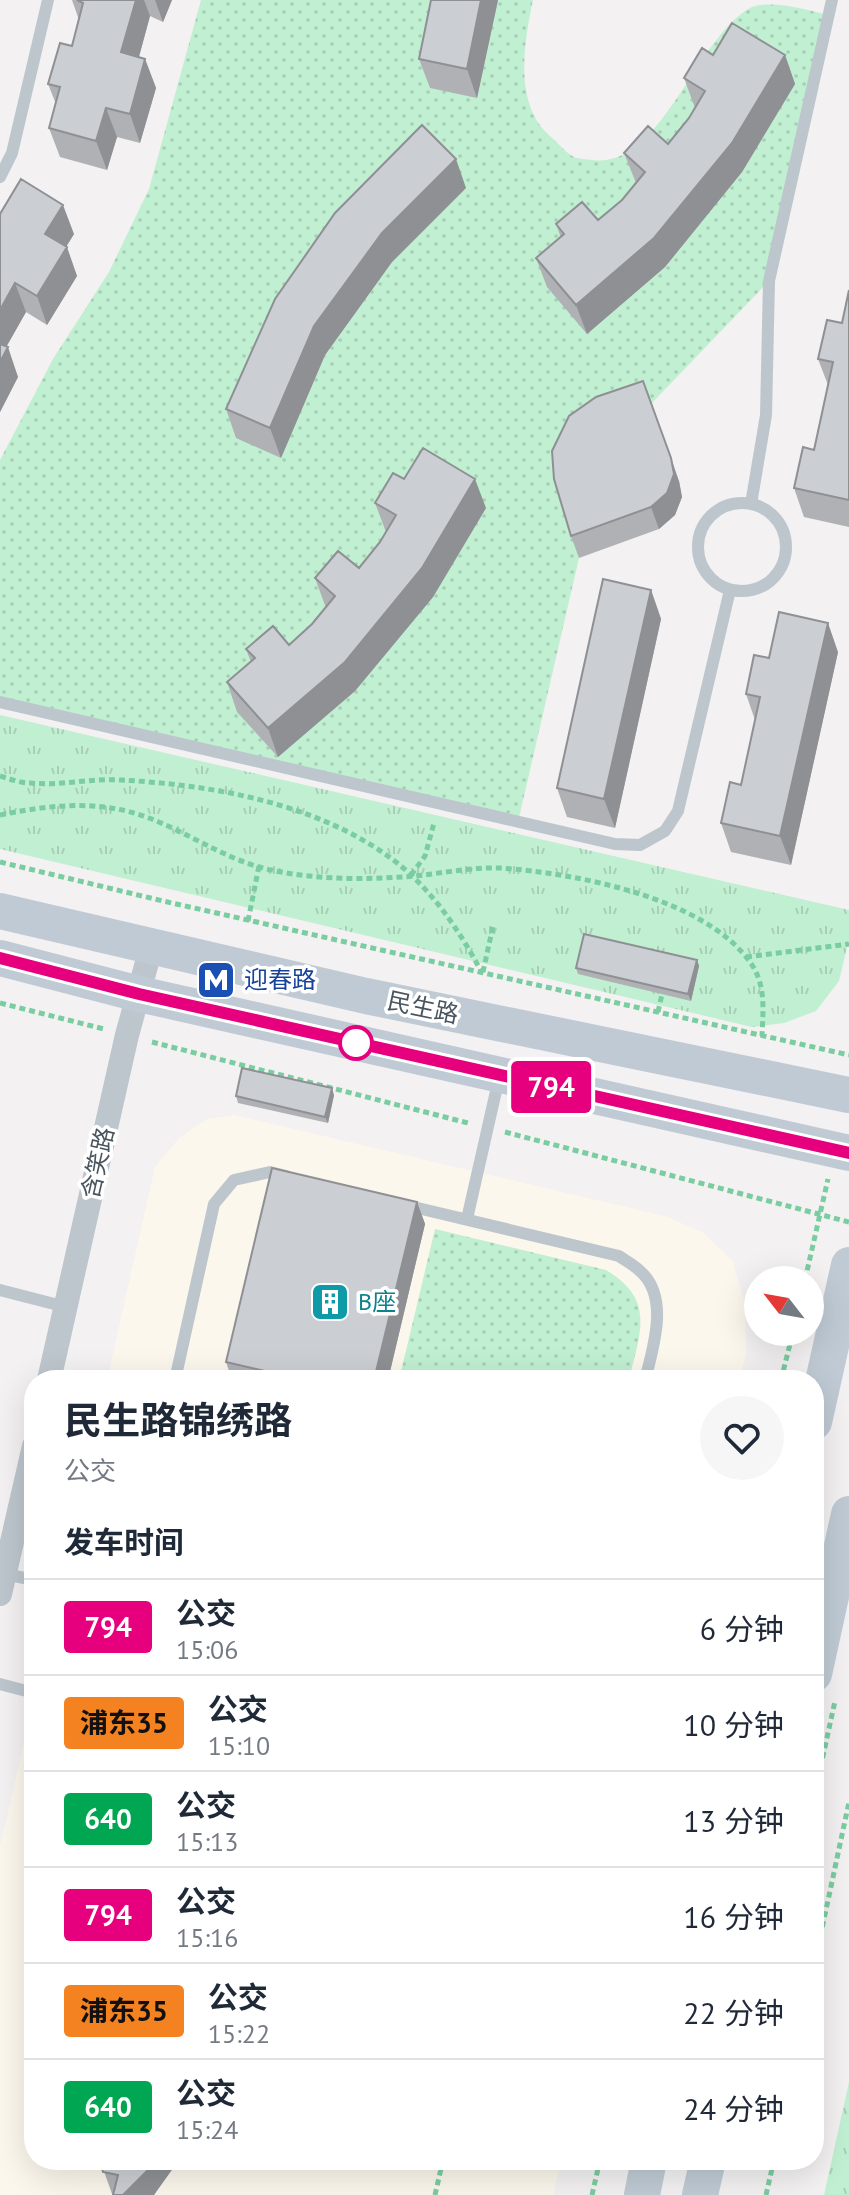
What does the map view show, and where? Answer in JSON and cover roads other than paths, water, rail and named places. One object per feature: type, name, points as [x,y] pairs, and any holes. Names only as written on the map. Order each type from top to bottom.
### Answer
[{"type":"main road","name":"民生路","points":[[0,911],[366,996],[849,1095]]},
{"type":"main road","name":"民生路","points":[[0,958],[139,994],[849,1153]]},
{"type":"main road","points":[[824,1377],[849,1265]]},
{"type":"main road","points":[[825,1684],[849,1514]]},
{"type":"main road","points":[[642,2195],[647,2170]]},
{"type":"main road","points":[[700,2195],[706,2170]]},
{"type":"street","name":"含笑路","points":[[51,1370],[127,1035],[151,948]]},
{"type":"street","points":[[2,1584],[8,1522],[24,1475]]},
{"type":"lane","points":[[0,177],[12,153],[48,0]]},
{"type":"lane","points":[[751,504],[766,415],[769,281],[832,0]]},
{"type":"lane","points":[[733,504],[751,504],[773,515],[781,526],[786,539],[786,553],[773,579],[761,588],[730,590],[717,584],[706,573],[699,559],[701,529],[709,517],[720,509],[733,504]]},
{"type":"lane","points":[[0,702],[615,844],[640,845],[665,831],[678,811],[730,590]]},
{"type":"lane","points":[[467,1219],[499,1075]]},
{"type":"lane","points":[[177,1370],[214,1204],[234,1180],[270,1172],[300,1179]]},
{"type":"lane","points":[[391,1201],[619,1256],[642,1272],[654,1296],[657,1330],[647,1370]]},
{"type":"lane","points":[[0,1290],[66,1307]]},
{"type":"lane","points":[[2,1584],[24,1581]]},
{"type":"lane","points":[[0,1684],[24,1690]]},
{"type":"place","name":"迎春路","points":[[216,980]]},
{"type":"place","name":"B座","points":[[330,1302]]}]
